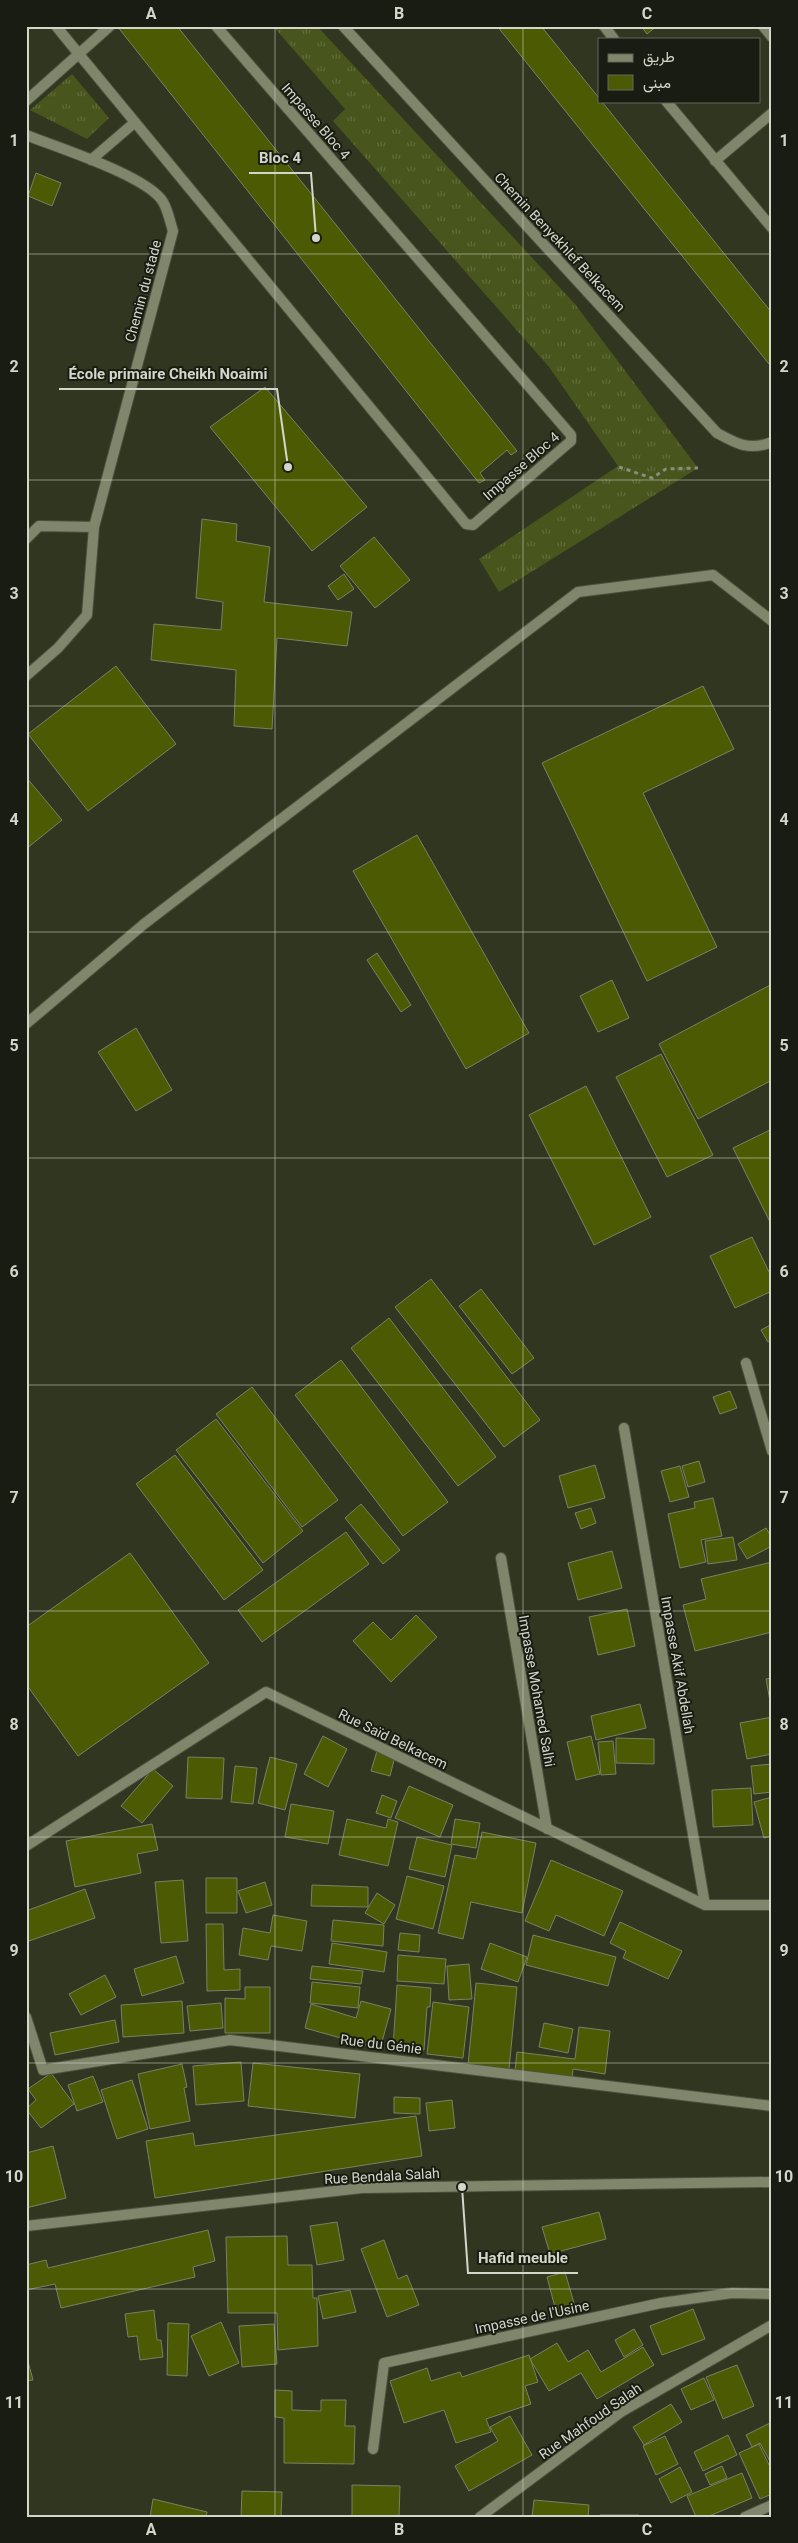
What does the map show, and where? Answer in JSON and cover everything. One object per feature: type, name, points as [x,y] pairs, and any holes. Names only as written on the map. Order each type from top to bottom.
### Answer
[{"type":"street","points":[[56,26],[134,123],[91,160]]},
{"type":"street","points":[[26,101],[110,26]]},
{"type":"street","name":"Impasse Bloc 4","points":[[134,123],[466,524],[473,524],[571,441],[572,435],[216,26]]},
{"type":"street","name":"Chemin Benyekhlef Belkacem","points":[[343,26],[716,433],[735,443],[757,448],[772,442]]},
{"type":"street","points":[[604,26],[613,38]]},
{"type":"street","points":[[763,26],[772,37]]},
{"type":"street","points":[[667,102],[772,228]]},
{"type":"street","points":[[716,161],[772,113]]},
{"type":"street","name":"Chemin du stade","points":[[26,136],[91,160],[143,185],[163,201],[173,231],[94,527],[87,615],[58,648],[26,676]]},
{"type":"street","points":[[26,539],[39,526],[94,527]]},
{"type":"street","points":[[26,1024],[144,924],[578,592],[713,575],[772,621]]},
{"type":"street","points":[[746,1362],[772,1451]]},
{"type":"street","name":"Impasse Akif Abdellah","points":[[624,1428],[705,1906]]},
{"type":"street","name":"Impasse Mohamed Salhi","points":[[501,1558],[547,1829]]},
{"type":"street","name":"Rue Saïd Belkacem","points":[[26,1846],[266,1692],[705,1906],[772,1905]]},
{"type":"street","name":"Rue du Génie","points":[[26,2017],[44,2070],[230,2040],[772,2106]]},
{"type":"street","name":"Rue Bendala Salah","points":[[26,2226],[362,2188],[772,2182]]},
{"type":"street","name":"Impasse de l'Usine","points":[[374,2449],[384,2363],[661,2303],[732,2293],[772,2294]]},
{"type":"street","name":"Rue Mahfoud Salah","points":[[480,2517],[622,2412],[772,2325]]},
{"type":"street","points":[[745,2517],[772,2505]]},
{"type":"path","points":[[618,467],[652,478],[666,469],[698,468]]},
{"type":"green space","points":[[273,26],[317,26],[575,304],[698,468],[499,592],[479,559],[618,466],[549,367],[333,121],[345,109]]},
{"type":"green space","points":[[72,74],[109,118],[87,139],[30,110]]},
{"type":"building","points":[[117,26],[177,26],[517,451],[511,455],[507,450],[480,473],[485,480],[479,483]]},
{"type":"building","points":[[497,26],[541,26],[598,97],[598,102],[602,102],[772,313],[772,362],[769,364]]},
{"type":"building","points":[[641,26],[657,26],[647,34]]},
{"type":"building","points":[[36,173],[61,183],[52,206],[28,196]]},
{"type":"building","points":[[265,387],[367,507],[312,551],[210,427]]},
{"type":"building","points":[[202,519],[237,524],[236,541],[270,547],[264,602],[352,612],[347,646],[277,638],[272,729],[234,726],[236,670],[151,660],[154,624],[221,630],[223,602],[196,598]]},
{"type":"building","points":[[374,537],[410,580],[375,608],[340,566]]},
{"type":"building","points":[[344,574],[354,589],[338,600],[328,586]]},
{"type":"building","points":[[116,666],[176,744],[88,811],[28,734]]},
{"type":"building","points":[[703,686],[734,749],[643,793],[717,947],[647,981],[542,763]]},
{"type":"building","points":[[26,777],[62,820],[26,849]]},
{"type":"building","points":[[417,835],[529,1033],[466,1069],[353,871]]},
{"type":"building","points":[[377,953],[411,1005],[401,1012],[367,960]]},
{"type":"building","points":[[612,980],[629,1018],[598,1032],[580,996]]},
{"type":"building","points":[[772,984],[772,1080],[698,1119],[659,1044]]},
{"type":"building","points":[[136,1028],[172,1090],[136,1111],[98,1052]]},
{"type":"building","points":[[661,1054],[713,1155],[667,1177],[616,1077]]},
{"type":"building","points":[[586,1086],[651,1217],[594,1245],[529,1115]]},
{"type":"building","points":[[772,1129],[772,1226],[733,1148]]},
{"type":"building","points":[[752,1237],[772,1278],[772,1291],[735,1308],[710,1256]]},
{"type":"building","points":[[431,1279],[540,1420],[504,1447],[395,1307]]},
{"type":"building","points":[[481,1289],[534,1358],[512,1374],[459,1306]]},
{"type":"building","points":[[389,1318],[496,1457],[458,1486],[351,1348]]},
{"type":"building","points":[[772,1324],[772,1340],[768,1342],[761,1330]]},
{"type":"building","points":[[341,1360],[448,1502],[403,1536],[295,1395]]},
{"type":"building","points":[[252,1387],[338,1500],[302,1527],[216,1414]]},
{"type":"building","points":[[730,1391],[737,1408],[720,1414],[713,1397]]},
{"type":"building","points":[[216,1419],[303,1531],[263,1563],[176,1450]]},
{"type":"building","points":[[175,1455],[263,1570],[224,1600],[136,1484]]},
{"type":"building","points":[[699,1461],[705,1482],[688,1487],[682,1466]]},
{"type":"building","points":[[595,1465],[605,1498],[568,1508],[559,1476]]},
{"type":"building","points":[[680,1466],[689,1497],[670,1502],[661,1471]]},
{"type":"building","points":[[713,1498],[722,1536],[701,1540],[706,1562],[680,1568],[668,1514],[695,1508],[694,1502]]},
{"type":"building","points":[[361,1504],[400,1550],[383,1564],[345,1518]]},
{"type":"building","points":[[591,1508],[596,1523],[581,1529],[575,1513]]},
{"type":"building","points":[[766,1528],[772,1538],[772,1546],[747,1559],[738,1544]]},
{"type":"building","points":[[346,1532],[369,1564],[262,1642],[238,1610]]},
{"type":"building","points":[[733,1537],[737,1560],[708,1564],[705,1541]]},
{"type":"building","points":[[612,1551],[622,1588],[578,1600],[568,1563]]},
{"type":"building","points":[[130,1553],[209,1663],[78,1756],[26,1684],[26,1627]]},
{"type":"building","points":[[772,1562],[772,1632],[695,1651],[683,1605],[706,1599],[701,1579]]},
{"type":"building","points":[[627,1609],[635,1646],[598,1655],[589,1617]]},
{"type":"building","points":[[416,1615],[437,1637],[391,1682],[353,1641],[373,1622],[391,1640]]},
{"type":"building","points":[[772,1678],[772,1712],[766,1679]]},
{"type":"building","points":[[640,1704],[646,1728],[596,1740],[591,1716]]},
{"type":"building","points":[[772,1717],[772,1754],[747,1759],[740,1723]]},
{"type":"building","points":[[323,1736],[347,1749],[328,1787],[304,1774]]},
{"type":"building","points":[[591,1736],[600,1774],[576,1780],[567,1742]]},
{"type":"building","points":[[616,1738],[654,1739],[654,1764],[616,1763]]},
{"type":"building","points":[[613,1741],[616,1774],[601,1775],[598,1742]]},
{"type":"building","points":[[377,1751],[395,1756],[390,1776],[371,1771]]},
{"type":"building","points":[[188,1757],[224,1758],[222,1799],[186,1798]]},
{"type":"building","points":[[270,1757],[297,1764],[285,1810],[258,1803]]},
{"type":"building","points":[[772,1764],[772,1792],[754,1794],[751,1766]]},
{"type":"building","points":[[235,1766],[257,1768],[253,1804],[231,1802]]},
{"type":"building","points":[[153,1769],[173,1786],[142,1823],[121,1806]]},
{"type":"building","points":[[409,1786],[453,1805],[440,1837],[395,1818]]},
{"type":"building","points":[[751,1788],[753,1825],[713,1827],[712,1790]]},
{"type":"building","points":[[382,1795],[397,1801],[391,1818],[376,1813]]},
{"type":"building","points":[[772,1797],[772,1836],[764,1838],[754,1802]]},
{"type":"building","points":[[291,1804],[334,1811],[328,1844],[285,1837]]},
{"type":"building","points":[[347,1819],[386,1828],[388,1819],[398,1822],[388,1866],[339,1855]]},
{"type":"building","points":[[455,1819],[480,1823],[476,1848],[451,1844]]},
{"type":"building","points":[[152,1824],[158,1850],[137,1854],[141,1873],[75,1887],[66,1841]]},
{"type":"building","points":[[482,1832],[536,1843],[522,1913],[471,1902],[463,1939],[438,1933],[455,1855],[476,1859]]},
{"type":"building","points":[[417,1837],[452,1845],[445,1877],[409,1869]]},
{"type":"building","points":[[551,1860],[623,1891],[604,1936],[556,1915],[549,1931],[525,1921]]},
{"type":"building","points":[[407,1876],[444,1886],[433,1929],[396,1919]]},
{"type":"building","points":[[206,1878],[237,1878],[237,1913],[206,1913]]},
{"type":"building","points":[[183,1880],[188,1941],[161,1943],[155,1882]]},
{"type":"building","points":[[265,1882],[272,1905],[246,1913],[238,1891]]},
{"type":"building","points":[[312,1885],[368,1887],[368,1907],[311,1906]]},
{"type":"building","points":[[85,1889],[95,1918],[26,1942],[26,1911]]},
{"type":"building","points":[[377,1893],[395,1905],[384,1924],[365,1913]]},
{"type":"building","points":[[273,1915],[307,1921],[302,1951],[271,1946],[268,1960],[239,1955],[243,1928],[270,1933]]},
{"type":"building","points":[[333,1920],[384,1925],[383,1946],[331,1941]]},
{"type":"building","points":[[620,1922],[682,1951],[668,1979],[623,1958],[626,1951],[610,1943]]},
{"type":"building","points":[[206,1924],[223,1924],[224,1970],[240,1969],[240,1990],[207,1991]]},
{"type":"building","points":[[400,1933],[420,1935],[419,1952],[398,1950]]},
{"type":"building","points":[[533,1935],[616,1957],[608,1986],[526,1965]]},
{"type":"building","points":[[332,1943],[387,1952],[384,1972],[329,1964]]},
{"type":"building","points":[[490,1943],[527,1957],[518,1982],[481,1969]]},
{"type":"building","points":[[398,1955],[446,1959],[444,1984],[397,1981]]},
{"type":"building","points":[[176,1956],[184,1983],[142,1996],[134,1969]]},
{"type":"building","points":[[469,1964],[472,1999],[449,2000],[447,1966]]},
{"type":"building","points":[[312,1966],[363,1971],[361,1984],[310,1979]]},
{"type":"building","points":[[105,1975],[116,1997],[81,2015],[69,1994]]},
{"type":"building","points":[[312,1982],[360,1987],[358,2008],[310,2003]]},
{"type":"building","points":[[476,1983],[517,1987],[509,2069],[468,2065]]},
{"type":"building","points":[[397,1985],[431,1988],[430,2007],[427,2007],[424,2050],[393,2048]]},
{"type":"building","points":[[245,1987],[270,1987],[270,2033],[225,2033],[225,1998],[245,1999]]},
{"type":"building","points":[[182,2001],[184,2033],[123,2037],[121,2005]]},
{"type":"building","points":[[361,2001],[391,2009],[380,2049],[305,2028],[311,2004],[356,2018]]},
{"type":"building","points":[[433,2002],[469,2007],[463,2058],[427,2054]]},
{"type":"building","points":[[221,2003],[223,2028],[190,2031],[187,2006]]},
{"type":"building","points":[[115,2020],[119,2042],[55,2055],[50,2033]]},
{"type":"building","points":[[544,2023],[573,2029],[568,2053],[539,2047]]},
{"type":"building","points":[[579,2027],[610,2031],[605,2074],[573,2069],[572,2080],[515,2071],[517,2052],[575,2059]]},
{"type":"building","points":[[241,2062],[244,2101],[196,2105],[193,2066]]},
{"type":"building","points":[[253,2063],[360,2074],[355,2118],[248,2106]]},
{"type":"building","points":[[182,2064],[187,2087],[184,2088],[190,2121],[150,2129],[138,2074]]},
{"type":"building","points":[[51,2073],[74,2104],[41,2128],[26,2109],[36,2100],[28,2089]]},
{"type":"building","points":[[93,2076],[103,2102],[77,2111],[68,2085]]},
{"type":"building","points":[[132,2080],[148,2129],[117,2139],[101,2090]]},
{"type":"building","points":[[394,2097],[420,2098],[420,2114],[394,2113]]},
{"type":"building","points":[[452,2100],[455,2128],[429,2131],[426,2103]]},
{"type":"building","points":[[416,2116],[422,2156],[155,2198],[146,2141],[193,2133],[195,2146]]},
{"type":"building","points":[[53,2146],[66,2198],[26,2208],[26,2153]]},
{"type":"building","points":[[599,2212],[606,2239],[550,2254],[542,2227]]},
{"type":"building","points":[[337,2222],[344,2260],[317,2265],[310,2226]]},
{"type":"building","points":[[208,2230],[215,2261],[193,2267],[195,2277],[61,2308],[55,2284],[26,2290],[26,2265],[46,2260],[48,2268]]},
{"type":"building","points":[[287,2236],[288,2265],[312,2265],[313,2298],[317,2298],[318,2346],[278,2350],[277,2313],[228,2313],[226,2237]]},
{"type":"building","points":[[384,2240],[398,2279],[407,2275],[419,2305],[387,2317],[361,2249]]},
{"type":"building","points":[[565,2272],[576,2310],[557,2315],[547,2277]]},
{"type":"building","points":[[350,2290],[356,2312],[323,2319],[318,2296]]},
{"type":"building","points":[[693,2309],[705,2339],[662,2355],[650,2326]]},
{"type":"building","points":[[154,2310],[157,2340],[161,2340],[163,2357],[140,2360],[137,2336],[128,2337],[125,2314]]},
{"type":"building","points":[[221,2322],[239,2363],[209,2376],[191,2336]]},
{"type":"building","points":[[168,2323],[189,2324],[187,2376],[167,2375]]},
{"type":"building","points":[[274,2324],[277,2364],[242,2367],[239,2326]]},
{"type":"building","points":[[634,2329],[643,2345],[624,2357],[615,2340]]},
{"type":"building","points":[[557,2343],[568,2362],[588,2350],[601,2372],[643,2347],[654,2365],[597,2399],[581,2373],[549,2391],[530,2359]]},
{"type":"building","points":[[26,2354],[33,2380],[26,2381]]},
{"type":"building","points":[[529,2355],[538,2382],[525,2386],[531,2404],[486,2419],[491,2432],[456,2443],[444,2410],[404,2423],[390,2381],[427,2368],[431,2381],[460,2372],[462,2377]]},
{"type":"building","points":[[737,2365],[754,2406],[723,2419],[706,2377]]},
{"type":"building","points":[[704,2378],[714,2400],[691,2410],[681,2389]]},
{"type":"building","points":[[275,2390],[292,2391],[292,2410],[321,2411],[321,2400],[346,2400],[345,2426],[355,2426],[354,2464],[284,2463],[284,2418],[275,2417]]},
{"type":"building","points":[[671,2404],[682,2422],[644,2445],[633,2427]]},
{"type":"building","points":[[510,2416],[532,2455],[469,2491],[455,2466],[498,2441],[490,2427]]},
{"type":"building","points":[[772,2422],[772,2465],[760,2443],[752,2447],[746,2435]]},
{"type":"building","points":[[728,2435],[737,2455],[703,2471],[694,2452]]},
{"type":"building","points":[[665,2436],[678,2464],[656,2475],[643,2446]]},
{"type":"building","points":[[759,2444],[772,2471],[772,2494],[760,2499],[739,2453]]},
{"type":"building","points":[[722,2466],[727,2478],[710,2485],[705,2474]]},
{"type":"building","points":[[680,2467],[692,2492],[671,2503],[659,2479]]},
{"type":"building","points":[[742,2473],[752,2498],[707,2517],[696,2517],[687,2496]]},
{"type":"building","points":[[352,2485],[400,2486],[399,2517],[352,2517]]},
{"type":"building","points":[[242,2491],[282,2492],[281,2517],[241,2517]]},
{"type":"building","points":[[153,2499],[207,2512],[206,2517],[150,2517]]},
{"type":"building","points":[[534,2500],[589,2505],[588,2517],[532,2517]]},
{"type":"building","points":[[600,2515],[639,2515],[639,2517],[600,2517]]},
{"type":"place","name":"Bloc 4","points":[[316,238]]},
{"type":"place","name":"École primaire Cheikh Noaimi","points":[[288,467]]},
{"type":"place","name":"Hafid meuble","points":[[462,2187]]}]
